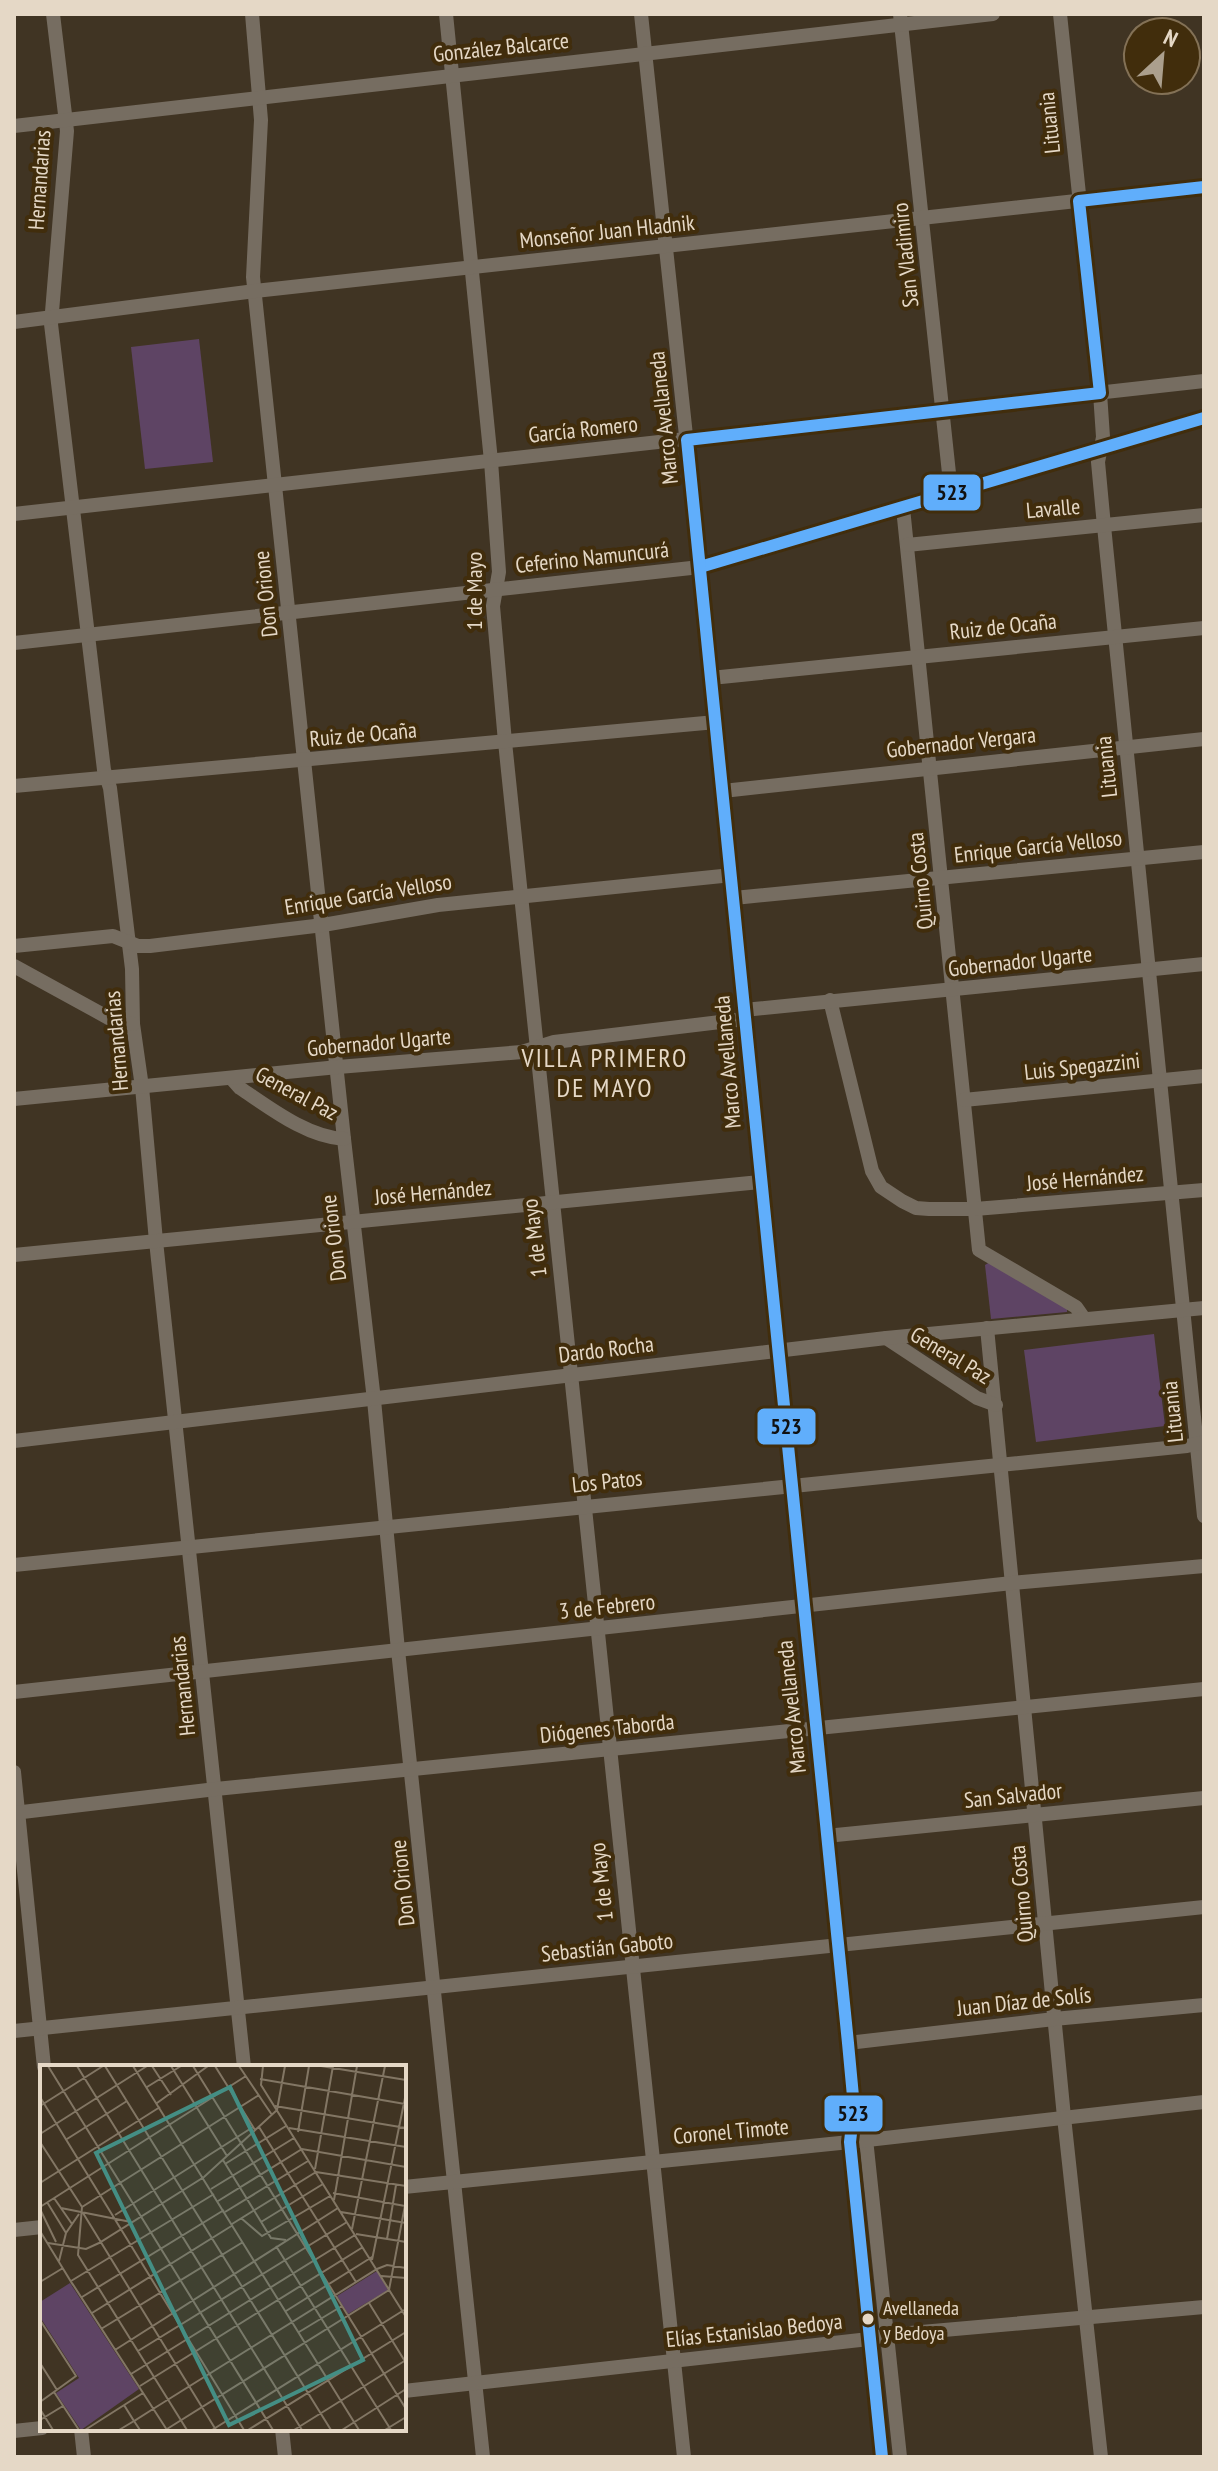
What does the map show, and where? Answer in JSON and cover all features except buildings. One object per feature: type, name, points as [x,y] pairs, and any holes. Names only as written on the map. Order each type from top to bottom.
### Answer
[{"type":"street","name":"Hernandarias","points":[[53,14],[67,141],[51,318],[104,770],[132,969],[133,1024],[244,2065]]},
{"type":"street","name":"Don Orione","points":[[252,14],[260,96],[253,277],[374,1400],[483,2457]]},
{"type":"street","name":"1 de Mayo","points":[[446,14],[491,461],[499,572],[493,606],[505,742],[684,2457]]},
{"type":"street","name":"Marco Avellaneda","points":[[641,14],[732,875],[760,1182],[848,2043],[854,2107],[850,2142],[882,2457]]},
{"type":"street","name":"González Balcarce","points":[[14,126],[646,53],[900,19],[993,14]]},
{"type":"street","name":"Lituania","points":[[1060,14],[1100,393],[1103,437],[1098,462],[1104,526],[1183,1310],[1201,1443],[1204,1516]]},
{"type":"street","name":"San Vladimiro","points":[[900,19],[951,492]]},
{"type":"street","name":"Monseñor Juan Hladnik","points":[[14,322],[255,291],[1204,187]]},
{"type":"street","name":"García Romero","points":[[14,514],[1204,381]]},
{"type":"street","name":"Ceferino Namuncurá","points":[[15,641],[700,567],[1204,418]]},
{"type":"street","name":"Quirno Costa","points":[[903,508],[979,1250],[1076,1307],[1083,1317]]},
{"type":"street","name":"Lavalle","points":[[907,545],[1204,515]]},
{"type":"street","name":"Ruiz de Ocaña","points":[[711,678],[1204,628]]},
{"type":"street","name":"Ruiz de Ocaña","points":[[14,786],[304,762],[716,722]]},
{"type":"street","name":"Gobernador Vergara","points":[[723,791],[1204,739]]},
{"type":"street","name":"Enrique García Velloso","points":[[734,898],[1204,852]]},
{"type":"street","name":"Enrique García Velloso","points":[[14,946],[113,936],[138,946],[150,946],[323,925],[438,905],[732,875]]},
{"type":"street","name":"Gobernador Ugarte","points":[[14,1099],[536,1049],[554,1042],[830,1000],[1204,964]]},
{"type":"street","points":[[14,966],[116,1022],[133,1024]]},
{"type":"street","name":"José Hernández","points":[[830,1000],[876,1181],[902,1201],[916,1208],[975,1209],[1204,1190]]},
{"type":"street","name":"Luis Spegazzini","points":[[964,1100],[1204,1076]]},
{"type":"street","name":"General Paz","points":[[232,1079],[240,1088],[301,1125],[329,1138],[344,1139]]},
{"type":"street","name":"José Hernández","points":[[14,1255],[760,1182]]},
{"type":"street","name":"Dardo Rocha","points":[[14,1441],[886,1338],[1083,1317],[1204,1308]]},
{"type":"street","name":"Quirno Costa","points":[[987,1328],[1054,2019],[1101,2457]]},
{"type":"street","name":"General Paz","points":[[886,1338],[977,1398],[996,1405]]},
{"type":"street","name":"Los Patos","points":[[14,1565],[1201,1443]]},
{"type":"street","name":"3 de Febrero","points":[[14,1692],[1012,1583],[1204,1566]]},
{"type":"street","name":"Diógenes Taborda","points":[[16,1813],[216,1789],[411,1772],[1204,1689]]},
{"type":"street","points":[[14,1772],[44,2065]]},
{"type":"street","name":"San Salvador","points":[[826,1836],[1204,1798]]},
{"type":"street","name":"Sebastián Gaboto","points":[[14,2031],[1204,1907]]},
{"type":"street","name":"Juan Díaz de Solís","points":[[848,2043],[1204,2005]]},
{"type":"street","name":"Coronel Timote","points":[[406,2187],[1204,2102]]},
{"type":"street","name":"Marco Avellaneda","points":[[854,2107],[866,2139],[900,2457]]},
{"type":"street","points":[[14,2230],[40,2227]]},
{"type":"street","name":"Elías Estanislao Bedoya","points":[[406,2391],[887,2335],[1204,2307]]},
{"type":"street","points":[[14,2431],[40,2428]]},
{"type":"street","points":[[81,2431],[84,2457]]},
{"type":"street","points":[[282,2431],[285,2457]]},
{"type":"shaded area","points":[[199,339],[213,462],[145,469],[131,347]]},
{"type":"shaded area","points":[[990,1262],[1067,1308],[1067,1312],[991,1319],[985,1265]]},
{"type":"shaded area","points":[[1154,1334],[1165,1426],[1036,1442],[1024,1350]]},
{"type":"transit line","name":"523","points":[[882,2457],[850,2142],[854,2107],[848,2043],[687,440],[1100,393],[1079,201],[1204,187]]},
{"type":"transit line","name":"523","points":[[700,567],[1204,418]]},
{"type":"place","name":"Avellaneda y Bedoya","points":[[868,2319]]},
{"type":"district","name":"VILLA PRIMERO DE MAYO","points":[[605,1072]]}]
